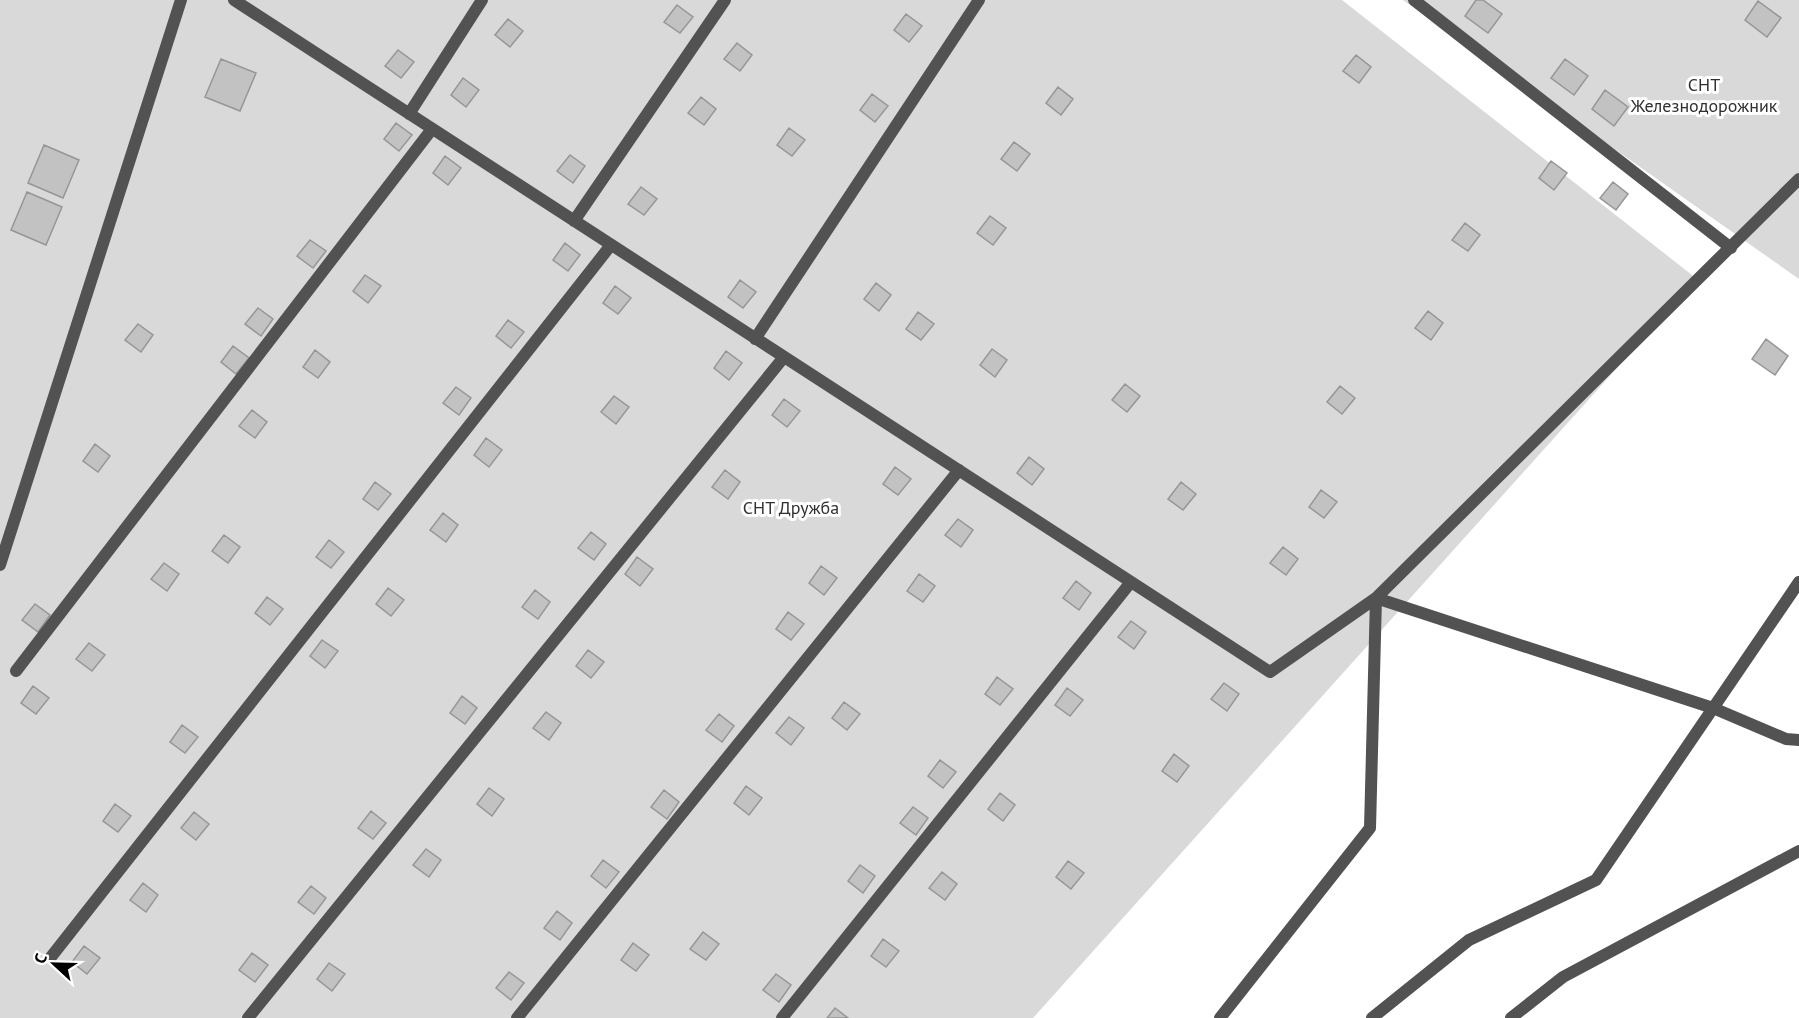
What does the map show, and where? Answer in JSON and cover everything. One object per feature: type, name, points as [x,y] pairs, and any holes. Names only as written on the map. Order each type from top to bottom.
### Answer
[{"type":"street","points":[[0,565],[181,0]]},
{"type":"street","points":[[234,0],[1270,672],[1376,598],[1799,179]]},
{"type":"street","points":[[409,114],[482,0]]},
{"type":"street","points":[[574,221],[725,0]]},
{"type":"street","points":[[755,339],[979,0]]},
{"type":"street","points":[[1414,0],[1731,248]]},
{"type":"street","points":[[16,671],[432,129]]},
{"type":"street","points":[[51,957],[611,245]]},
{"type":"street","points":[[248,1018],[784,357]]},
{"type":"street","points":[[517,1018],[959,471]]},
{"type":"street","points":[[782,1018],[1131,582]]},
{"type":"street","points":[[1371,1018],[1469,940],[1596,880],[1799,582]]},
{"type":"street","points":[[1376,598],[1713,708],[1786,739],[1799,740]]},
{"type":"street","points":[[1220,1018],[1370,828],[1376,598]]},
{"type":"street","points":[[1511,1018],[1563,977],[1799,850]]},
{"type":"green space","name":"СНТ Дружба","points":[[0,0],[1342,0],[1697,279],[1033,1018],[0,1018]]},
{"type":"green space","name":"СНТ Железнодорожник","points":[[1403,0],[1799,0],[1799,279]]},
{"type":"building","points":[[1476,0],[1483,0],[1502,14],[1488,33],[1465,16]]},
{"type":"building","points":[[1758,1],[1781,18],[1767,37],[1745,20]]},
{"type":"building","points":[[677,5],[693,17],[680,33],[664,22]]},
{"type":"building","points":[[906,14],[922,26],[909,42],[894,30]]},
{"type":"building","points":[[508,19],[523,31],[510,47],[495,35]]},
{"type":"building","points":[[737,43],[752,55],[740,71],[724,59]]},
{"type":"building","points":[[398,50],[414,62],[401,78],[385,66]]},
{"type":"building","points":[[1356,55],[1371,67],[1359,83],[1343,71]]},
{"type":"building","points":[[221,59],[256,73],[240,111],[205,97]]},
{"type":"building","points":[[1565,59],[1588,76],[1574,95],[1551,78]]},
{"type":"building","points":[[463,78],[479,90],[466,107],[451,95]]},
{"type":"building","points":[[1058,87],[1073,99],[1061,115],[1046,103]]},
{"type":"building","points":[[1605,90],[1628,107],[1614,126],[1592,109]]},
{"type":"building","points":[[872,94],[888,106],[875,122],[860,110]]},
{"type":"building","points":[[701,97],[716,109],[704,125],[688,113]]},
{"type":"building","points":[[396,123],[412,135],[399,151],[384,139]]},
{"type":"building","points":[[789,128],[805,140],[792,156],[777,145]]},
{"type":"building","points":[[1014,142],[1030,154],[1017,171],[1001,159]]},
{"type":"building","points":[[44,145],[79,160],[63,198],[28,183]]},
{"type":"building","points":[[570,155],[585,166],[573,183],[557,171]]},
{"type":"building","points":[[445,156],[461,168],[448,185],[433,173]]},
{"type":"building","points":[[1551,161],[1567,173],[1554,190],[1539,178]]},
{"type":"building","points":[[1613,182],[1628,194],[1616,210],[1600,198]]},
{"type":"building","points":[[641,187],[657,199],[644,215],[628,204]]},
{"type":"building","points":[[27,192],[62,207],[46,245],[11,230]]},
{"type":"building","points":[[990,216],[1006,228],[993,245],[977,233]]},
{"type":"building","points":[[1465,223],[1480,235],[1468,251],[1452,240]]},
{"type":"building","points":[[310,240],[326,251],[313,268],[297,256]]},
{"type":"building","points":[[565,243],[580,255],[568,271],[553,260]]},
{"type":"building","points":[[365,275],[381,286],[368,303],[353,291]]},
{"type":"building","points":[[740,280],[756,292],[743,308],[728,297]]},
{"type":"building","points":[[876,283],[891,295],[879,311],[864,299]]},
{"type":"building","points":[[615,286],[631,298],[618,314],[603,303]]},
{"type":"building","points":[[258,308],[273,319],[261,336],[245,324]]},
{"type":"building","points":[[1428,311],[1443,323],[1431,340],[1415,328]]},
{"type":"building","points":[[918,312],[934,324],[921,340],[906,329]]},
{"type":"building","points":[[508,320],[524,332],[511,348],[496,336]]},
{"type":"building","points":[[138,324],[153,335],[141,352],[125,340]]},
{"type":"building","points":[[1766,339],[1788,356],[1775,375],[1752,359]]},
{"type":"building","points":[[233,346],[249,358],[236,374],[221,362]]},
{"type":"building","points":[[992,349],[1007,360],[995,377],[980,365]]},
{"type":"building","points":[[315,350],[330,362],[318,378],[303,367]]},
{"type":"building","points":[[726,351],[742,363],[729,380],[714,368]]},
{"type":"building","points":[[1125,384],[1140,396],[1127,412],[1112,400]]},
{"type":"building","points":[[1340,386],[1355,398],[1342,414],[1327,402]]},
{"type":"building","points":[[456,387],[471,398],[459,415],[443,403]]},
{"type":"building","points":[[614,396],[629,407],[616,424],[601,412]]},
{"type":"building","points":[[784,399],[800,411],[787,427],[772,415]]},
{"type":"building","points":[[252,410],[267,422],[255,438],[239,426]]},
{"type":"building","points":[[486,438],[502,450],[489,467],[474,455]]},
{"type":"building","points":[[95,444],[110,456],[98,472],[83,461]]},
{"type":"building","points":[[1029,457],[1044,469],[1032,485],[1017,473]]},
{"type":"building","points":[[895,467],[911,479],[898,495],[883,484]]},
{"type":"building","points":[[725,470],[740,482],[728,499],[712,487]]},
{"type":"building","points":[[375,482],[391,494],[378,510],[363,499]]},
{"type":"building","points":[[1181,482],[1196,494],[1183,510],[1168,499]]},
{"type":"building","points":[[1321,490],[1337,502],[1324,518],[1309,507]]},
{"type":"building","points":[[443,513],[458,525],[446,542],[430,530]]},
{"type":"building","points":[[958,519],[973,530],[961,547],[945,535]]},
{"type":"building","points":[[591,532],[606,544],[594,560],[578,548]]},
{"type":"building","points":[[224,535],[240,547],[228,563],[212,551]]},
{"type":"building","points":[[329,540],[344,552],[331,568],[316,557]]},
{"type":"building","points":[[1283,547],[1298,559],[1286,575],[1270,563]]},
{"type":"building","points":[[637,557],[653,569],[640,586],[625,574]]},
{"type":"building","points":[[164,563],[179,574],[167,591],[151,579]]},
{"type":"building","points":[[821,566],[837,578],[824,595],[809,583]]},
{"type":"building","points":[[919,574],[935,586],[923,602],[907,591]]},
{"type":"building","points":[[1076,581],[1091,593],[1079,610],[1063,598]]},
{"type":"building","points":[[388,588],[404,600],[391,616],[376,604]]},
{"type":"building","points":[[535,590],[550,602],[538,619],[522,607]]},
{"type":"building","points":[[267,597],[283,609],[270,625],[255,613]]},
{"type":"building","points":[[35,604],[50,615],[38,632],[22,620]]},
{"type":"building","points":[[788,612],[804,624],[791,640],[776,629]]},
{"type":"building","points":[[1131,621],[1146,632],[1134,649],[1118,637]]},
{"type":"building","points":[[322,640],[338,651],[325,668],[310,656]]},
{"type":"building","points":[[89,643],[105,655],[92,671],[76,659]]},
{"type":"building","points":[[588,650],[604,662],[591,678],[576,666]]},
{"type":"building","points":[[997,677],[1013,689],[1000,705],[985,694]]},
{"type":"building","points":[[1224,683],[1239,694],[1227,711],[1211,699]]},
{"type":"building","points":[[33,686],[49,698],[36,714],[21,703]]},
{"type":"building","points":[[1067,688],[1083,700],[1070,716],[1055,705]]},
{"type":"building","points":[[462,696],[477,708],[465,724],[450,713]]},
{"type":"building","points":[[844,702],[860,714],[847,730],[832,718]]},
{"type":"building","points":[[546,712],[561,723],[549,740],[533,728]]},
{"type":"building","points":[[719,714],[734,726],[722,742],[706,730]]},
{"type":"building","points":[[789,717],[804,728],[791,745],[776,733]]},
{"type":"building","points":[[182,725],[198,737],[185,753],[170,742]]},
{"type":"building","points":[[1174,754],[1189,766],[1177,782],[1162,771]]},
{"type":"building","points":[[940,760],[956,772],[943,788],[928,776]]},
{"type":"building","points":[[746,786],[762,798],[749,815],[734,803]]},
{"type":"building","points":[[489,788],[504,799],[492,816],[477,804]]},
{"type":"building","points":[[664,790],[679,802],[667,819],[651,807]]},
{"type":"building","points":[[1000,793],[1015,805],[1003,821],[988,809]]},
{"type":"building","points":[[115,804],[131,816],[118,832],[103,821]]},
{"type":"building","points":[[913,807],[928,818],[916,835],[900,823]]},
{"type":"building","points":[[371,811],[386,823],[373,839],[358,828]]},
{"type":"building","points":[[194,812],[209,824],[196,840],[181,828]]},
{"type":"building","points":[[426,849],[441,860],[429,877],[413,865]]},
{"type":"building","points":[[603,860],[619,872],[606,888],[591,876]]},
{"type":"building","points":[[1068,861],[1084,873],[1071,889],[1056,877]]},
{"type":"building","points":[[860,865],[875,876],[863,893],[848,881]]},
{"type":"building","points":[[942,872],[957,884],[945,900],[929,888]]},
{"type":"building","points":[[143,883],[158,895],[146,912],[130,900]]},
{"type":"building","points":[[311,886],[326,898],[314,914],[298,902]]},
{"type":"building","points":[[557,911],[572,923],[560,940],[544,928]]},
{"type":"building","points":[[703,932],[719,944],[706,960],[690,949]]},
{"type":"building","points":[[883,939],[899,951],[886,967],[871,956]]},
{"type":"building","points":[[633,943],[649,955],[636,971],[621,960]]},
{"type":"building","points":[[84,946],[100,958],[87,974],[72,962]]},
{"type":"building","points":[[252,953],[268,965],[255,982],[239,970]]},
{"type":"building","points":[[329,963],[345,974],[332,991],[317,979]]},
{"type":"building","points":[[509,972],[524,983],[511,1000],[496,988]]},
{"type":"building","points":[[776,974],[791,985],[779,1002],[763,990]]},
{"type":"building","points":[[835,1008],[848,1018],[827,1018]]}]
